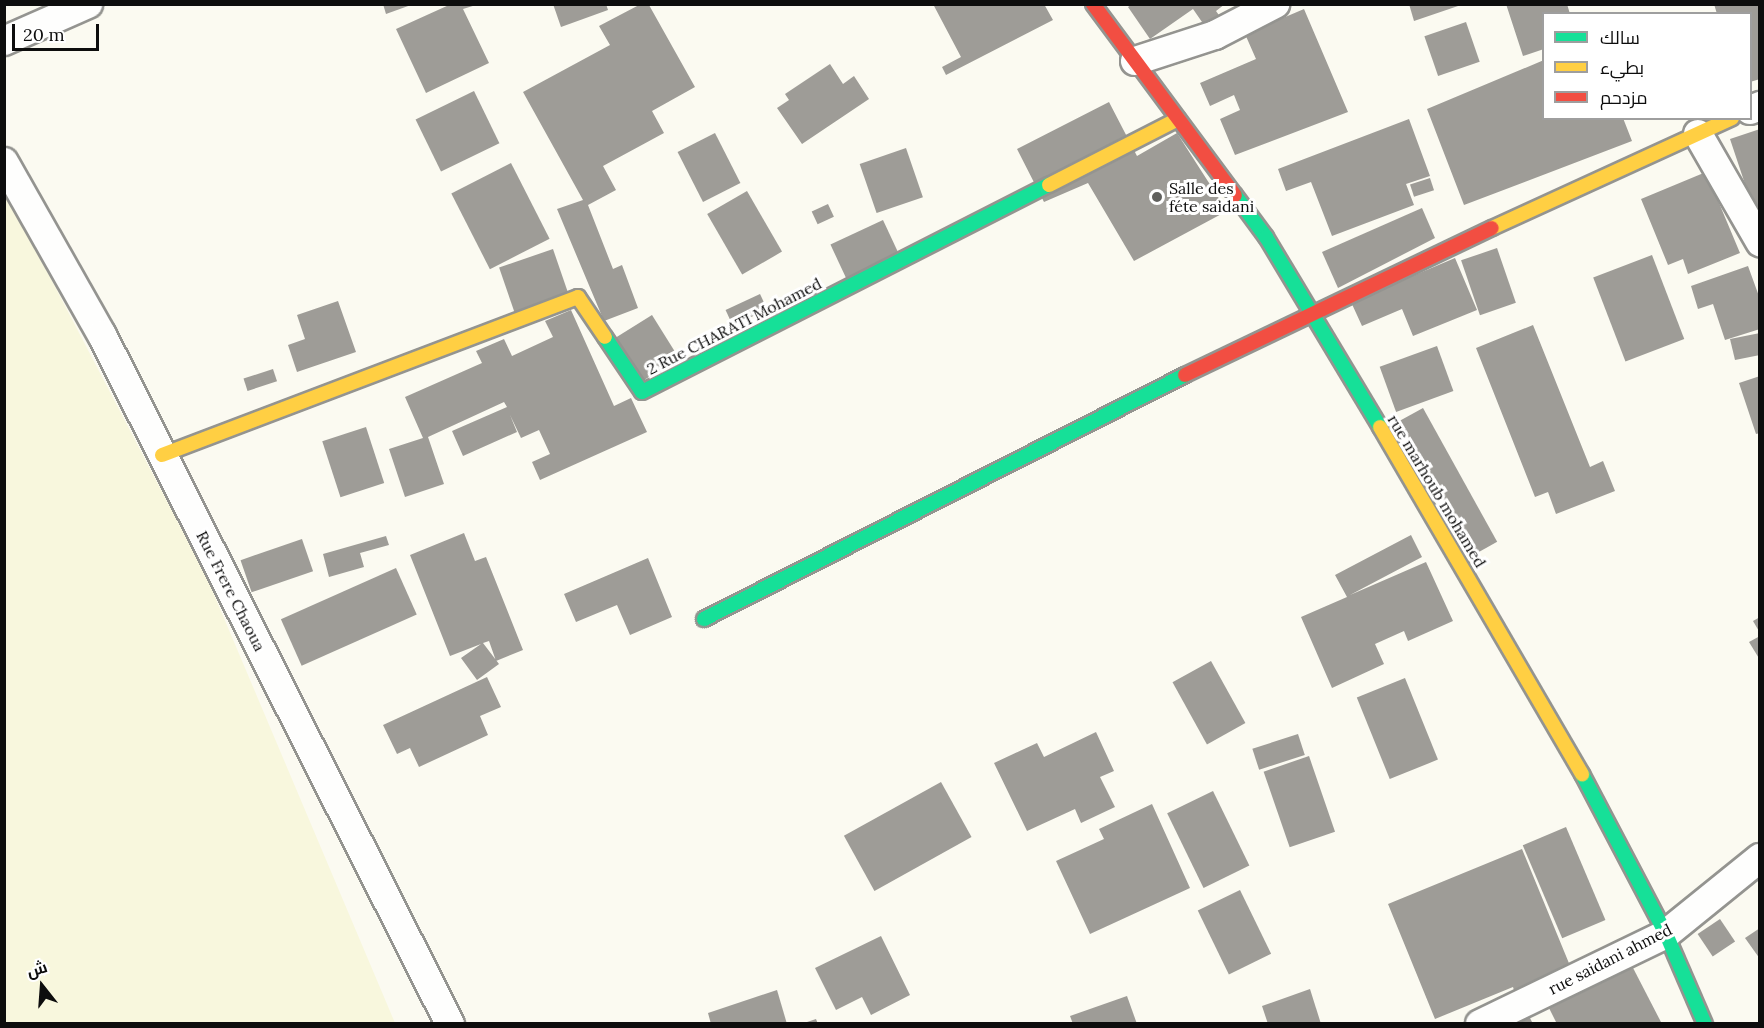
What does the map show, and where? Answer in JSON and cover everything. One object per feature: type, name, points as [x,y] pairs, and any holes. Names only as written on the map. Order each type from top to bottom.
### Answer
[{"type":"street","points":[[4,41],[88,4]]},
{"type":"street","name":"rue marhoub mohamed","points":[[1093,4],[1266,237],[1553,718],[1666,934],[1705,1023]]},
{"type":"street","points":[[1136,61],[1215,35],[1275,4]]},
{"type":"street","name":"2 Rue CHARATI Mohamed","points":[[162,454],[578,297],[642,392],[1178,119]]},
{"type":"street","points":[[704,619],[1310,312],[1728,120]]},
{"type":"street","points":[[1698,134],[1760,242]]},
{"type":"street","name":"Rue Frere Chaoua","points":[[4,162],[162,454],[450,1023]]},
{"type":"street","name":"rue saidani ahmed","points":[[1480,1023],[1666,934],[1760,858]]},
{"type":"green space","points":[[4,189],[207,578],[395,1023],[5,1023]]},
{"type":"building","points":[[383,4],[411,4],[411,5],[386,14]]},
{"type":"building","points":[[553,4],[606,4],[608,10],[561,27]]},
{"type":"building","points":[[933,4],[1044,4],[1053,20],[946,75],[942,67],[961,57]]},
{"type":"building","points":[[1132,4],[1225,4],[1216,11],[1226,25],[1211,35],[1193,9],[1150,39],[1128,7]]},
{"type":"building","points":[[1409,4],[1461,4],[1461,5],[1414,21]]},
{"type":"building","points":[[1506,4],[1567,4],[1569,12],[1542,12],[1542,50],[1523,56]]},
{"type":"building","points":[[1714,4],[1760,4],[1760,79],[1752,81],[1752,12],[1716,12]]},
{"type":"building","points":[[449,5],[476,5],[463,9],[489,63],[426,93],[396,29]]},
{"type":"building","points":[[639,5],[649,5],[695,87],[652,111],[664,133],[603,166],[616,190],[588,205],[613,269],[622,265],[638,308],[604,321],[557,209],[583,200],[523,92],[610,45],[599,26]]},
{"type":"building","points":[[1304,9],[1348,112],[1235,155],[1220,119],[1240,110],[1234,95],[1210,106],[1200,83],[1256,59],[1245,34]]},
{"type":"building","points":[[1466,22],[1480,62],[1438,76],[1424,36]]},
{"type":"building","points":[[1542,61],[1542,120],[1624,120],[1632,141],[1464,205],[1427,109]]},
{"type":"building","points":[[830,64],[843,84],[854,76],[869,99],[802,144],[777,108],[789,100],[785,94]]},
{"type":"building","points":[[474,91],[499,143],[441,172],[416,119]]},
{"type":"building","points":[[1109,102],[1137,156],[1177,133],[1227,211],[1134,261],[1088,183],[1044,202],[1017,149]]},
{"type":"building","points":[[1409,119],[1430,176],[1406,184],[1414,205],[1332,236],[1311,182],[1286,191],[1278,169]]},
{"type":"building","points":[[1760,129],[1760,226],[1759,226],[1730,139]]},
{"type":"building","points":[[715,133],[740,183],[703,202],[678,152]]},
{"type":"building","points":[[906,148],[923,197],[877,213],[860,164]]},
{"type":"building","points":[[511,163],[550,239],[490,269],[451,193]]},
{"type":"building","points":[[1706,172],[1740,253],[1688,274],[1683,259],[1668,265],[1641,199]]},
{"type":"building","points":[[1430,178],[1434,190],[1414,197],[1410,184]]},
{"type":"building","points":[[747,191],[782,252],[742,275],[707,214]]},
{"type":"building","points":[[828,204],[834,217],[818,224],[812,212]]},
{"type":"building","points":[[1422,208],[1435,238],[1338,288],[1322,252]]},
{"type":"building","points":[[883,220],[905,268],[853,293],[830,245]]},
{"type":"building","points":[[1497,248],[1516,303],[1480,315],[1461,260]]},
{"type":"building","points":[[553,249],[570,298],[516,317],[499,268]]},
{"type":"building","points":[[1652,255],[1684,339],[1625,362],[1593,278]]},
{"type":"building","points":[[1455,258],[1477,310],[1413,336],[1402,309],[1362,326],[1351,302]]},
{"type":"building","points":[[1748,266],[1760,299],[1760,329],[1725,340],[1713,304],[1698,309],[1691,286]]},
{"type":"building","points":[[760,294],[767,309],[733,325],[726,310]]},
{"type":"building","points":[[338,301],[356,352],[297,372],[288,345],[305,339],[297,315]]},
{"type":"building","points":[[571,310],[614,406],[631,398],[647,432],[540,480],[532,462],[550,454],[539,430],[521,438],[510,415],[517,432],[463,456],[452,431],[507,407],[504,402],[428,437],[444,484],[405,497],[389,449],[423,438],[405,397],[482,363],[476,351],[504,339],[512,356],[553,337],[545,321]]},
{"type":"building","points":[[652,315],[679,358],[643,381],[616,338]]},
{"type":"building","points":[[1533,325],[1590,467],[1603,461],[1615,491],[1556,514],[1548,492],[1535,497],[1476,348]]},
{"type":"building","points":[[1760,333],[1760,355],[1735,360],[1730,339]]},
{"type":"building","points":[[1437,346],[1453,391],[1396,412],[1380,367]]},
{"type":"building","points":[[273,369],[277,381],[248,391],[244,379]]},
{"type":"building","points":[[1760,376],[1760,433],[1756,434],[1739,383]]},
{"type":"building","points":[[1423,408],[1497,542],[1474,555],[1399,421]]},
{"type":"building","points":[[366,427],[384,483],[340,497],[322,441]]},
{"type":"building","points":[[464,533],[475,561],[486,557],[523,650],[497,661],[499,664],[477,680],[461,658],[481,644],[450,656],[410,555]],"holes":[[[489,641],[495,659],[483,643]]]},
{"type":"building","points":[[1411,535],[1422,557],[1350,595],[1426,562],[1453,621],[1408,641],[1404,631],[1375,644],[1384,664],[1332,688],[1301,617],[1347,597],[1335,575]]},
{"type":"building","points":[[386,536],[389,545],[360,553],[364,567],[329,577],[323,554]]},
{"type":"building","points":[[302,539],[313,571],[252,592],[241,560]]},
{"type":"building","points":[[648,558],[672,617],[630,635],[617,605],[576,622],[564,594]]},
{"type":"building","points":[[396,568],[417,615],[302,666],[281,619]]},
{"type":"building","points":[[1760,617],[1760,633],[1753,621]]},
{"type":"building","points":[[1760,636],[1760,660],[1749,642]]},
{"type":"building","points":[[1211,661],[1245,723],[1207,744],[1173,682]]},
{"type":"building","points":[[487,677],[501,707],[480,716],[488,735],[419,767],[410,748],[397,754],[383,725]]},
{"type":"building","points":[[1405,678],[1438,760],[1390,779],[1357,697]]},
{"type":"building","points":[[1096,732],[1114,771],[1100,777],[1115,807],[1081,823],[1075,809],[1027,831],[994,763],[1037,743],[1044,757]]},
{"type":"building","points":[[1298,734],[1305,755],[1259,770],[1252,749]]},
{"type":"building","points":[[1309,756],[1335,832],[1290,847],[1264,772]]},
{"type":"building","points":[[941,782],[972,837],[874,891],[844,836]]},
{"type":"building","points":[[1213,791],[1249,866],[1204,888],[1167,813]]},
{"type":"building","points":[[1152,804],[1190,888],[1090,934],[1056,861],[1104,839],[1099,829]]},
{"type":"building","points":[[1566,827],[1605,920],[1562,938],[1523,845]]},
{"type":"building","points":[[1522,849],[1573,973],[1516,997],[1513,987],[1435,1019],[1388,904]]},
{"type":"building","points":[[1240,890],[1271,954],[1229,974],[1198,911]]},
{"type":"building","points":[[1720,919],[1735,941],[1713,956],[1698,934]]},
{"type":"building","points":[[1760,928],[1760,959],[1745,938]]},
{"type":"building","points":[[881,936],[910,995],[871,1015],[862,997],[836,1010],[815,968]]},
{"type":"building","points":[[1631,964],[1662,1024],[1557,1024],[1548,1006]]},
{"type":"building","points":[[1310,989],[1321,1024],[1268,1024],[1262,1006]]},
{"type":"building","points":[[777,990],[787,1024],[711,1024],[708,1013]]},
{"type":"building","points":[[1127,996],[1137,1024],[1073,1024],[1070,1016]]},
{"type":"building","points":[[1523,1004],[1533,1024],[1486,1024]]},
{"type":"building","points":[[816,1019],[818,1024],[804,1024],[804,1023]]},
{"type":"traffic: fast","points":[[605,337],[642,392],[1049,185]]},
{"type":"traffic: fast","points":[[1235,195],[1266,237],[1380,427]]},
{"type":"traffic: fast","points":[[704,619],[1185,375]]},
{"type":"traffic: fast","points":[[1582,774],[1666,934],[1705,1024]]},
{"type":"traffic: slow","points":[[1049,185],[1178,119]]},
{"type":"traffic: slow","points":[[1492,228],[1728,120]]},
{"type":"traffic: slow","points":[[162,455],[578,297],[605,337]]},
{"type":"traffic: slow","points":[[1380,427],[1582,774]]},
{"type":"traffic: jam","points":[[1093,4],[1235,195]]},
{"type":"traffic: jam","points":[[1185,375],[1492,228]]},
{"type":"place","name":"Salle des féte saidani","points":[[1157,197]]}]
